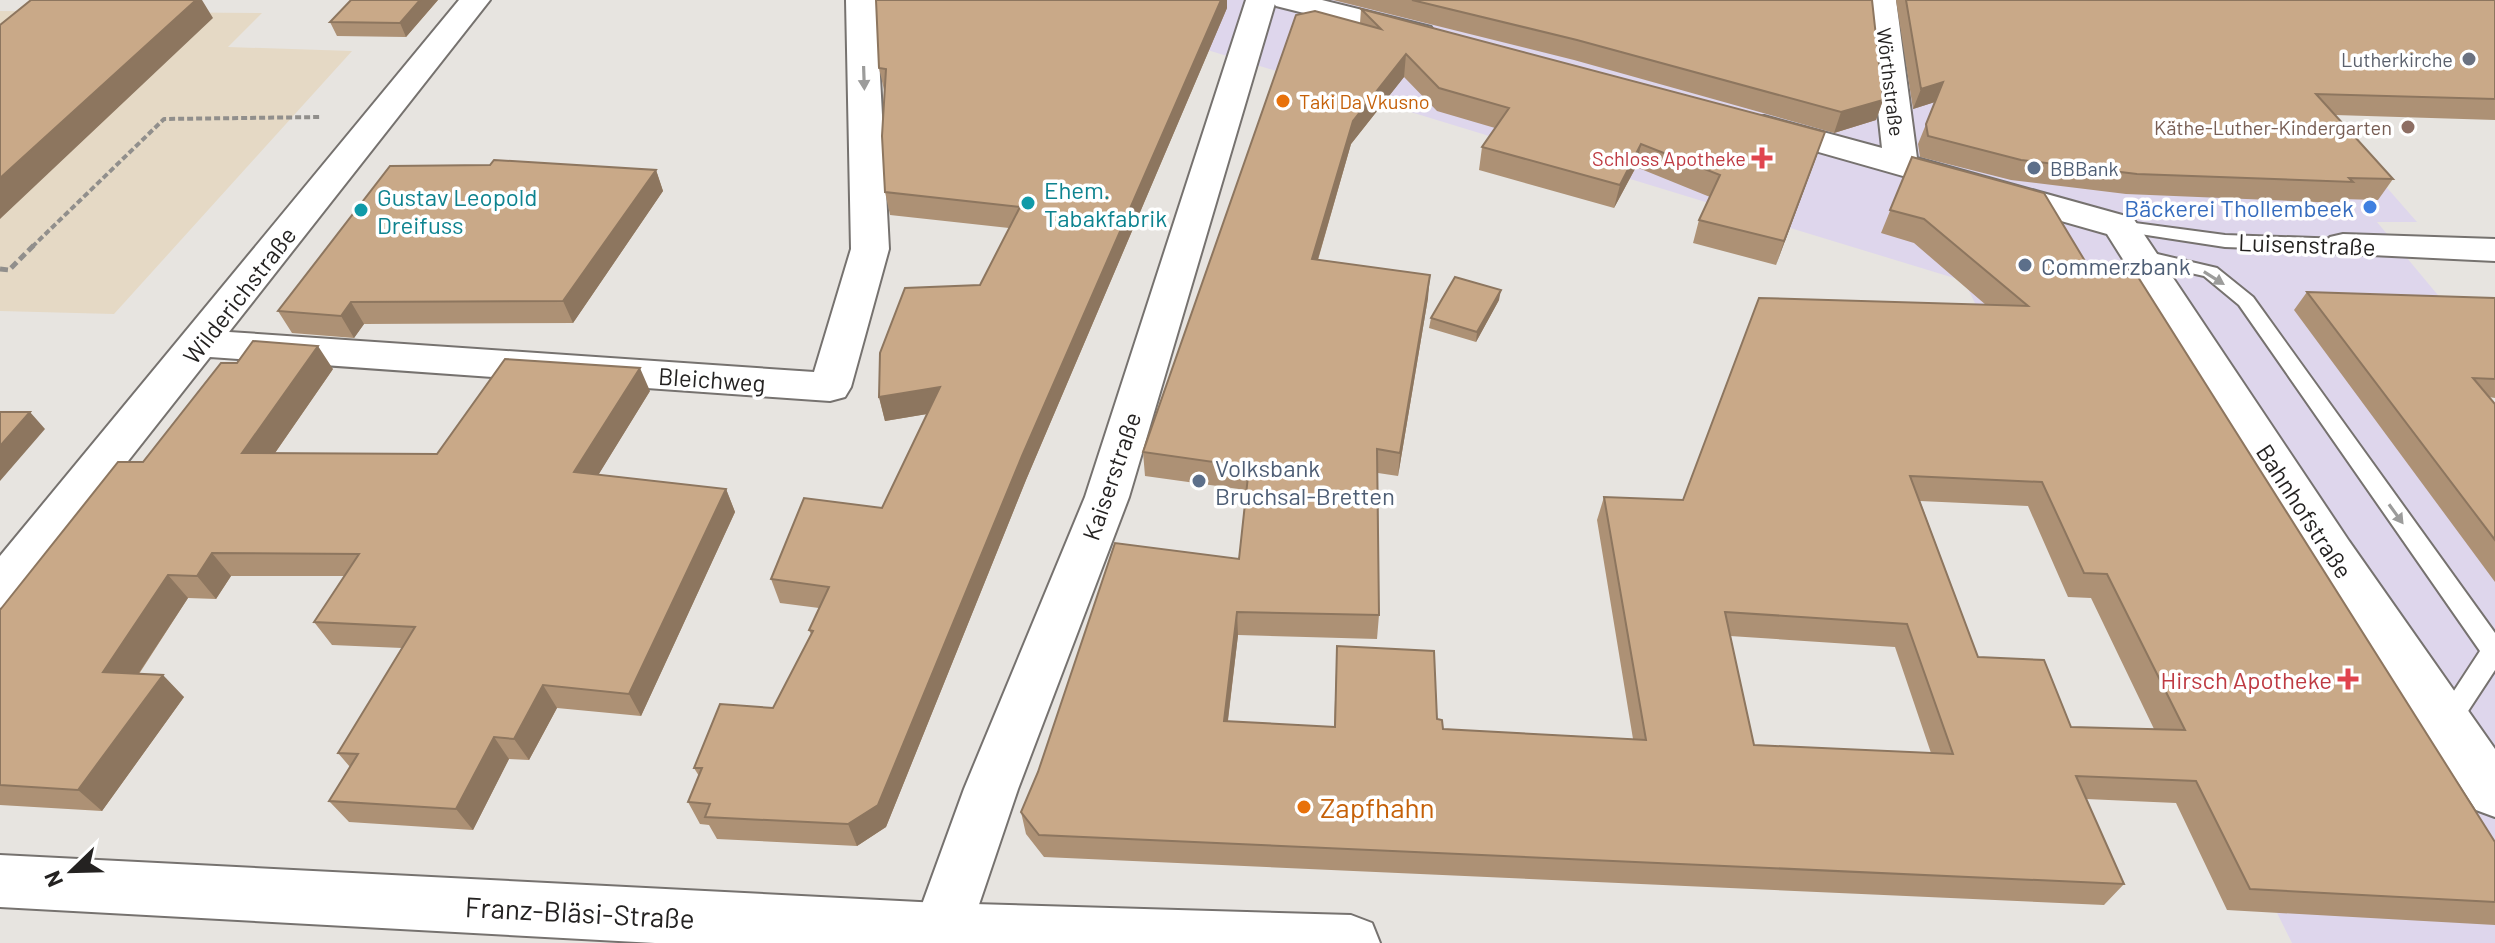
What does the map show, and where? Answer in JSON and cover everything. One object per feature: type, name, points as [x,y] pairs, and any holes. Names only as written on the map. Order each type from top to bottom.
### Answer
[{"type":"street","name":"Wilderichstraße","points":[[0,589],[202,343],[475,0]]},
{"type":"street","name":"Bleichweg","points":[[202,343],[830,387],[870,249],[861,0]]},
{"type":"street","name":"Kaiserstraße","points":[[938,937],[991,789],[1107,497],[1261,0]]},
{"type":"street","points":[[1286,0],[1443,39]]},
{"type":"street","name":"Wörthstraße","points":[[1881,0],[1901,165]]},
{"type":"street","points":[[1732,118],[1901,165],[2130,241]]},
{"type":"street","name":"Bahnhofstraße","points":[[2130,241],[2495,793]]},
{"type":"street","name":"Luisenstraße","points":[[2343,245],[2495,250]]},
{"type":"street","name":"Franz-Bläsi-Straße","points":[[0,881],[938,937],[1351,943]]},
{"type":"lane","name":"Luisenstraße","points":[[2130,241],[2343,245]]},
{"type":"lane","points":[[2130,241],[2210,272],[2246,301],[2494,651],[2446,723]]},
{"type":"path","points":[[0,269],[9,270],[164,119],[256,120]]},
{"type":"shaded area","points":[[1044,0],[2185,0],[2346,141],[2417,222],[2377,222],[2442,300],[2495,412],[2495,943],[2292,943],[1964,281]]},
{"type":"shaded area","points":[[0,11],[262,13],[228,47],[352,51],[114,314],[0,311]]},
{"type":"building","points":[[31,0],[196,0],[0,178],[0,25]]},
{"type":"building","points":[[351,0],[420,0],[400,23],[330,22]]},
{"type":"building","points":[[876,0],[1221,0],[1022,456],[878,805],[848,824],[705,817],[710,804],[688,802],[702,768],[694,768],[720,704],[773,708],[813,631],[809,630],[829,587],[771,579],[804,498],[882,508],[940,387],[879,397],[880,353],[905,288],[980,285],[1020,207],[885,192],[882,136],[886,69],[879,68]]},
{"type":"building","points":[[1412,0],[1872,0],[1883,100],[1841,112],[1577,40]]},
{"type":"building","points":[[1906,0],[2495,0],[2495,99],[2316,94],[2393,179],[2349,178],[2353,182],[2137,174],[2021,160],[1928,136],[1926,124],[1943,82],[1921,89]]},
{"type":"building","points":[[1361,9],[1825,132],[1784,241],[1699,220],[1720,175],[1641,144],[1620,185],[1482,147],[1509,108],[1439,88],[1406,54],[1353,121],[1312,259],[1430,275],[1400,453],[1377,449],[1379,615],[1237,612],[1224,721],[1335,727],[1337,646],[1434,651],[1437,719],[1442,720],[1443,729],[1646,740],[1604,497],[1683,500],[1759,298],[2028,306],[1924,219],[1890,210],[1912,157],[2044,193],[2094,276],[2138,277],[2495,842],[2495,902],[2250,889],[2196,781],[2076,776],[2124,884],[1039,835],[1021,812],[1038,772],[1115,543],[1239,559],[1249,467],[1143,452],[1296,15],[1315,11],[1381,29]],"holes":[[[1910,476],[2042,482],[2084,573],[2107,574],[2185,730],[2071,727],[2044,660],[1978,657]],[[1725,612],[1907,624],[1953,754],[1754,745]]]},
{"type":"building","points":[[494,160],[656,170],[563,301],[351,302],[341,316],[278,311],[390,166],[490,165]]},
{"type":"building","points":[[1455,277],[1501,290],[1477,332],[1431,318]]},
{"type":"building","points":[[2307,292],[2495,298],[2495,379],[2473,378],[2495,404],[2495,540]]},
{"type":"building","points":[[253,341],[318,346],[242,453],[437,454],[505,359],[640,368],[574,472],[726,489],[629,694],[543,685],[514,739],[494,737],[456,809],[329,801],[358,754],[338,753],[415,627],[314,622],[359,554],[212,553],[197,576],[168,575],[103,672],[163,675],[78,790],[0,785],[0,610],[118,462],[143,462],[221,363],[237,363]]},
{"type":"building","points":[[0,412],[30,412],[0,446]]},
{"type":"place","name":"Lutherkirche","points":[[2469,59]]},
{"type":"place","name":"Taki Da Vkusno","points":[[1283,101]]},
{"type":"place","name":"Käthe-Luther-Kindergarten","points":[[2408,127]]},
{"type":"place","name":"Schloss Apotheke","points":[[1762,158]]},
{"type":"place","name":"BBBank","points":[[2034,168]]},
{"type":"place","name":"Ehem. Tabakfabrik","points":[[1028,203]]},
{"type":"place","name":"Bäckerei Thollembeek","points":[[2370,207]]},
{"type":"place","name":"Gustav Leopold Dreifuss","points":[[361,210]]},
{"type":"place","name":"Commerzbank","points":[[2025,265]]},
{"type":"place","name":"Volksbank Bruchsal-Bretten","points":[[1199,481]]},
{"type":"place","name":"Hirsch Apotheke","points":[[2348,679]]},
{"type":"place","name":"Zapfhahn","points":[[1304,807]]}]
